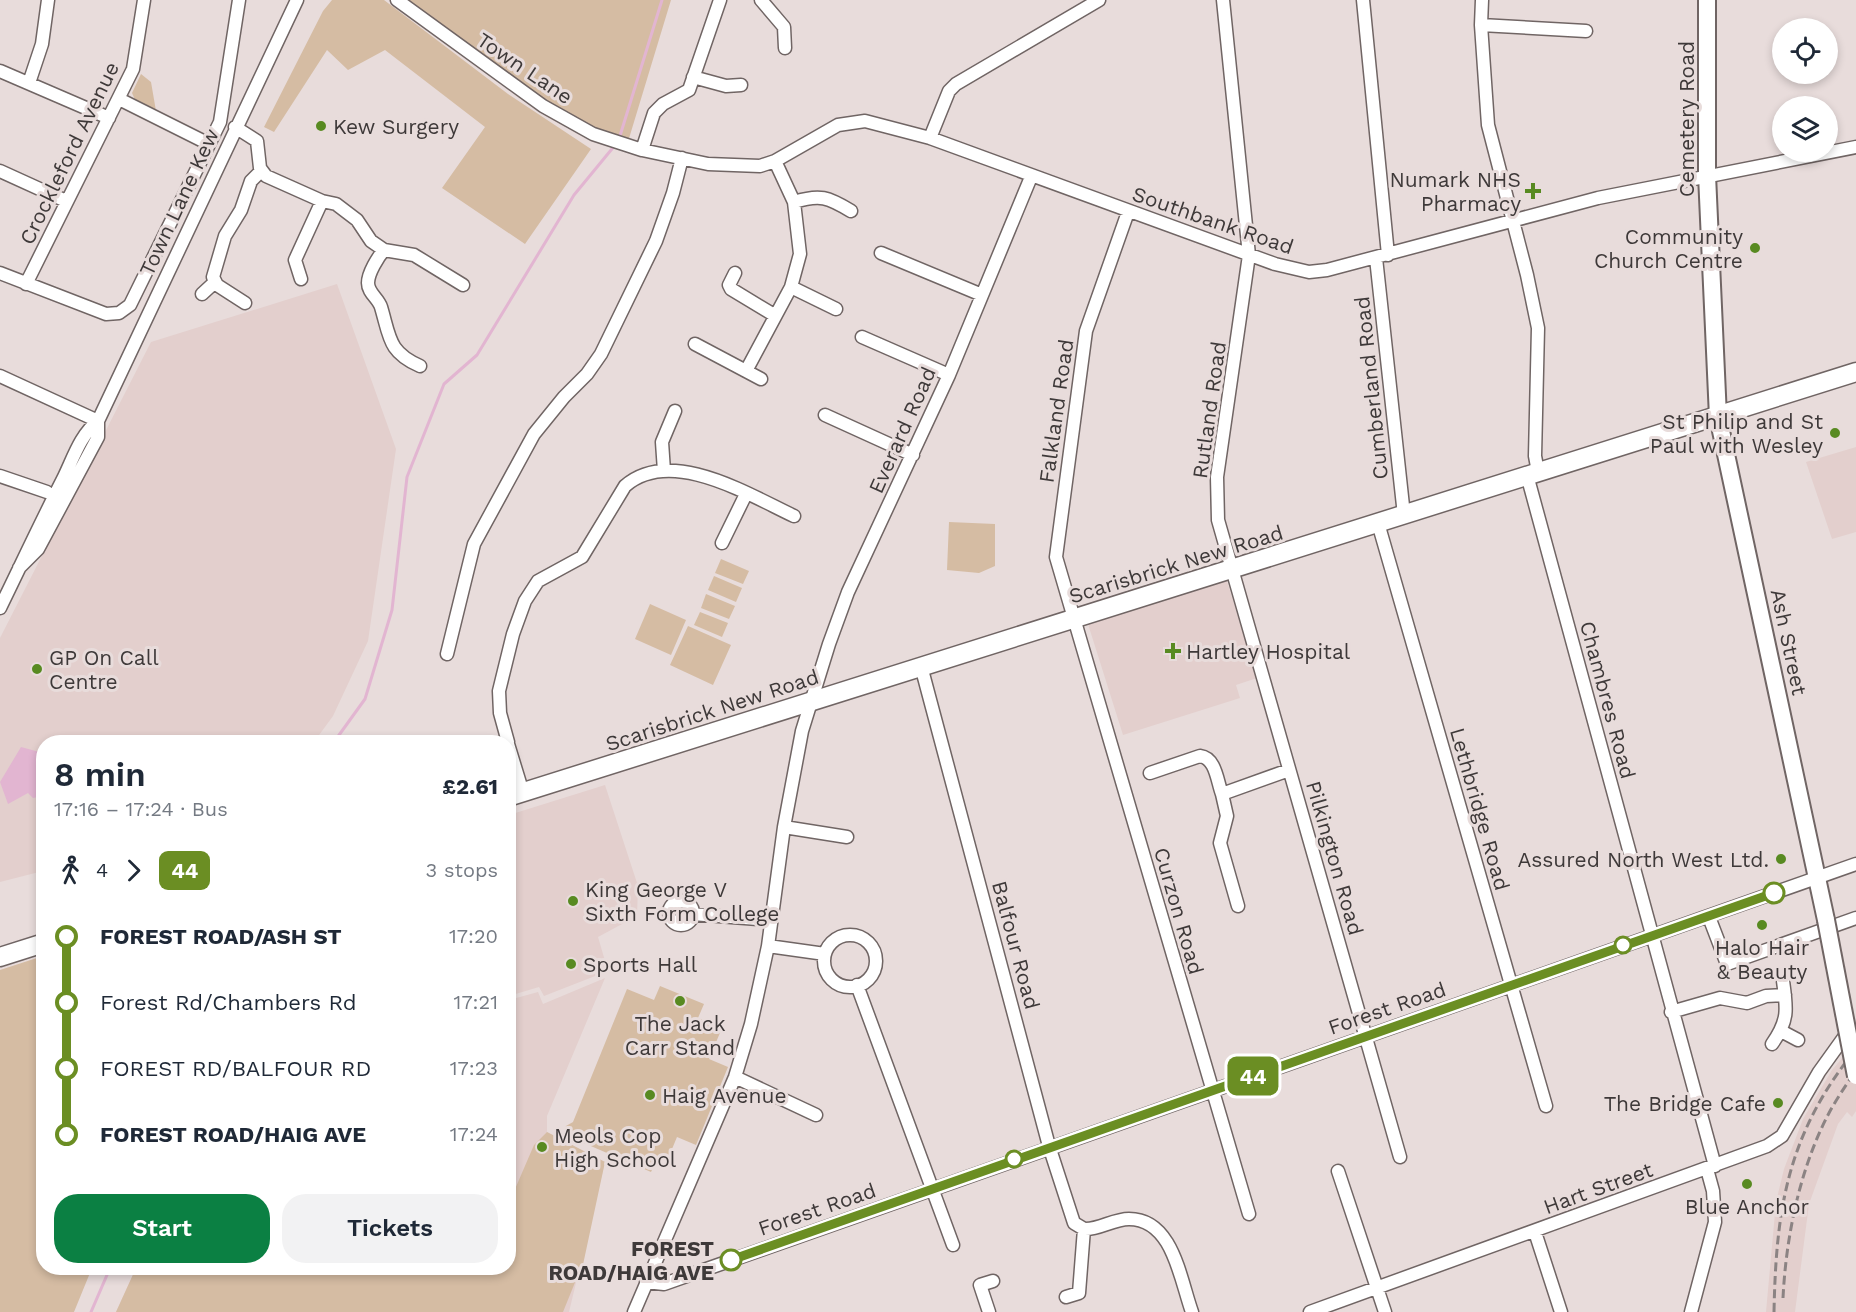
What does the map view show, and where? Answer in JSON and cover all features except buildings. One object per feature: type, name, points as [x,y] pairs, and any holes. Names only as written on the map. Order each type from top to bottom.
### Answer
[{"type":"highway","name":"Scarisbrick New Road","points":[[516,795],[1856,372]]},
{"type":"highway","points":[[0,957],[36,946]]},
{"type":"main road","name":"Cemetery Road","points":[[1707,0],[1707,175],[1718,417]]},
{"type":"main road","name":"Ash Street","points":[[1718,417],[1826,920],[1856,1076]]},
{"type":"street","points":[[28,83],[42,45],[48,0]]},
{"type":"street","name":"Crockleford Avenue","points":[[26,284],[133,69],[144,0]]},
{"type":"street","points":[[0,273],[106,314],[125,310],[220,122],[239,0]]},
{"type":"street","name":"Town Lane Kew","points":[[0,608],[19,568],[38,549],[98,437],[99,421],[235,127],[297,0]]},
{"type":"street","name":"Town Lane","points":[[397,0],[543,106],[593,134],[642,150]]},
{"type":"street","points":[[642,150],[654,113],[663,104],[688,90],[720,0]]},
{"type":"street","points":[[761,0],[784,27],[786,48]]},
{"type":"street","points":[[930,138],[949,91],[956,84],[1099,0]]},
{"type":"street","name":"Rutland Road","points":[[1223,0],[1249,255],[1217,477],[1218,520],[1232,570]]},
{"type":"street","name":"Cumberland Road","points":[[1363,0],[1404,515]]},
{"type":"street","name":"Chambres Road","points":[[1482,0],[1481,25],[1488,125],[1527,275],[1538,328],[1533,473],[1711,1168],[1715,1222],[1691,1312]]},
{"type":"street","points":[[1481,25],[1586,31]]},
{"type":"street","points":[[0,70],[109,118]]},
{"type":"street","points":[[693,77],[726,86],[741,85]]},
{"type":"street","points":[[118,99],[209,144]]},
{"type":"street","name":"Southbank Road","points":[[642,150],[732,166],[760,166],[775,161],[826,131],[853,121],[865,120],[930,138],[1031,177],[1249,255],[1309,272],[1327,270],[1382,256],[1598,198],[1856,147]]},
{"type":"street","points":[[235,127],[254,136],[259,144],[261,171],[251,181],[242,210],[222,242],[213,277],[215,282],[246,303]]},
{"type":"street","points":[[447,654],[474,544],[534,434],[564,397],[587,374],[601,354],[656,240],[673,193],[682,158]]},
{"type":"street","points":[[746,371],[774,315],[791,288],[800,254],[794,202],[775,161]]},
{"type":"street","points":[[0,171],[66,201]]},
{"type":"street","points":[[261,171],[322,201],[336,204],[357,220],[371,241],[384,250],[414,255],[462,285]]},
{"type":"street","name":"Everard Road","points":[[811,701],[848,592],[913,455],[1031,177]]},
{"type":"street","points":[[794,202],[819,196],[831,199],[851,211]]},
{"type":"street","points":[[301,279],[295,260],[322,201]]},
{"type":"street","name":"Falkland Road","points":[[1073,619],[1056,557],[1086,331],[1128,212]]},
{"type":"street","points":[[384,250],[368,280],[368,286],[381,308],[378,325],[404,359],[420,366]]},
{"type":"street","points":[[881,252],[982,295]]},
{"type":"street","points":[[735,273],[729,285],[731,289],[774,315]]},
{"type":"street","points":[[202,294],[215,282]]},
{"type":"street","points":[[791,288],[836,309]]},
{"type":"street","points":[[862,337],[948,375]]},
{"type":"street","points":[[695,344],[761,379]]},
{"type":"street","points":[[0,376],[99,421]]},
{"type":"street","points":[[664,471],[662,442],[675,411]]},
{"type":"street","points":[[825,415],[913,455]]},
{"type":"street","points":[[506,735],[500,713],[499,691],[513,634],[531,589],[538,581],[582,557],[625,486],[632,480],[664,471],[700,474],[794,516]]},
{"type":"street","points":[[0,476],[47,492]]},
{"type":"street","points":[[722,543],[746,494]]},
{"type":"street","name":"Lethbridge Road","points":[[1378,523],[1546,1106]]},
{"type":"street","name":"Pilkington Road","points":[[1232,570],[1400,1157]]},
{"type":"street","name":"Curzon Road","points":[[1073,619],[1249,1214]]},
{"type":"street","name":"Balfour Road","points":[[921,666],[1049,1146],[1074,1222],[1084,1229]]},
{"type":"street","points":[[634,1312],[735,1077],[751,1024],[768,946],[784,827],[802,731],[811,701]]},
{"type":"street","points":[[1150,773],[1200,756],[1206,757],[1211,762],[1227,816],[1220,843],[1238,906]]},
{"type":"street","points":[[1222,794],[1289,770]]},
{"type":"street","points":[[784,827],[847,837]]},
{"type":"street","name":"Forest Road","points":[[646,1282],[664,1284],[1049,1146],[1856,864]]},
{"type":"street","points":[[692,914],[770,920]]},
{"type":"street","points":[[1709,916],[1727,964],[1856,918]]},
{"type":"street","points":[[852,935],[868,942],[876,958],[875,967],[865,981],[857,986],[842,985],[835,982],[825,969],[825,954],[829,946],[843,936],[852,935]]},
{"type":"street","points":[[768,946],[825,954]]},
{"type":"street","points":[[1772,1044],[1781,1031],[1788,1011],[1784,981]]},
{"type":"street","points":[[857,986],[952,1245]]},
{"type":"street","points":[[1671,1012],[1720,998],[1747,1003],[1766,996],[1785,995]]},
{"type":"street","points":[[1781,1031],[1798,1040]]},
{"type":"street","name":"Hart Street","points":[[1310,1312],[1767,1146],[1782,1136],[1829,1056],[1847,1033]]},
{"type":"street","points":[[735,1077],[816,1114]]},
{"type":"street","points":[[1338,1171],[1385,1312]]},
{"type":"street","points":[[1066,1297],[1079,1293],[1084,1229],[1091,1230],[1128,1219],[1155,1226],[1167,1242],[1192,1312]]},
{"type":"street","points":[[1535,1232],[1561,1312]]},
{"type":"street","points":[[989,1312],[980,1285],[993,1281]]},
{"type":"shaded area","points":[[332,0],[384,0],[508,94],[591,149],[525,244],[442,188],[485,127],[385,50],[348,70],[327,50],[274,132],[264,127],[323,11]]},
{"type":"shaded area","points":[[403,0],[671,0],[627,145],[593,134]]},
{"type":"shaded area","points":[[141,74],[151,82],[156,111],[136,102],[132,93]]},
{"type":"shaded area","points":[[337,284],[396,449],[368,641],[333,716],[319,735],[36,735],[36,873],[0,882],[0,638],[151,342]]},
{"type":"shaded area","points":[[1856,447],[1856,532],[1832,539],[1806,462]]},
{"type":"shaded area","points":[[949,522],[995,524],[995,566],[979,573],[947,570]]},
{"type":"shaded area","points":[[721,559],[749,571],[743,584],[715,573]]},
{"type":"shaded area","points":[[714,576],[742,588],[736,602],[708,590]]},
{"type":"shaded area","name":"Hartley Hospital","points":[[1227,581],[1257,678],[1236,685],[1240,698],[1123,735],[1088,624]]},
{"type":"shaded area","points":[[706,594],[735,606],[729,619],[701,608]]},
{"type":"shaded area","points":[[650,604],[686,620],[671,655],[635,639]]},
{"type":"shaded area","points":[[700,612],[728,623],[722,637],[694,625]]},
{"type":"shaded area","points":[[688,626],[731,645],[713,685],[670,665]]},
{"type":"shaded area","points":[[21,747],[36,751],[36,797],[33,798],[28,793],[8,804],[0,782]]},
{"type":"shaded area","name":"King George V Sixth Form College","points":[[605,785],[638,886],[637,916],[598,937],[608,971],[544,996],[539,987],[516,994],[516,813]]},
{"type":"shaded area","points":[[36,958],[36,1275],[89,1275],[74,1312],[0,1312],[0,970]]},
{"type":"shaded area","name":"Meols Cop High School","points":[[605,978],[547,1116],[547,1132],[605,1162],[569,1312],[116,1312],[133,1275],[516,1275],[516,998],[538,992],[543,1004]]},
{"type":"shaded area","name":"Haig Avenue","points":[[660,986],[704,1004],[698,1018],[722,1028],[709,1059],[728,1067],[696,1145],[677,1137],[667,1161],[658,1157],[651,1172],[563,1134],[566,1126],[573,1122],[627,989],[654,1000]]},
{"type":"shaded area","points":[[1856,1042],[1856,1111],[1852,1117],[1847,1112],[1838,1124],[1809,1204],[1795,1312],[1766,1312],[1776,1202],[1784,1169],[1803,1119],[1832,1070]]},
{"type":"shaded area","name":"Meols Cop High School","points":[[547,1132],[605,1162],[581,1274],[578,1275],[563,1312],[116,1312],[133,1275],[516,1275],[516,1187],[534,1145]]},
{"type":"waterway","points":[[619,139],[662,0]]},
{"type":"waterway","points":[[339,735],[365,699],[392,610],[407,477],[444,384],[477,355],[574,195],[616,144]]},
{"type":"waterway","points":[[91,1312],[107,1275]]},
{"type":"railway","points":[[1774,1312],[1778,1238],[1790,1173],[1815,1111],[1833,1080],[1856,1049]]},
{"type":"railway","points":[[1783,1298],[1787,1251],[1802,1179],[1829,1113],[1856,1070]]},
{"type":"bus line","name":"44","points":[[731,1260],[1049,1146],[1774,893]]},
{"type":"place","name":"Kew Surgery","points":[[321,126]]},
{"type":"place","name":"Numark NHS Pharmacy","points":[[1533,191]]},
{"type":"place","name":"Community Church Centre","points":[[1755,248]]},
{"type":"place","name":"St Philip and St Paul with Wesley","points":[[1835,433]]},
{"type":"place","name":"Hartley Hospital","points":[[1173,651]]},
{"type":"place","name":"GP On Call Centre","points":[[37,669]]},
{"type":"place","name":"Assured North West Ltd.","points":[[1781,859]]},
{"type":"place","name":"King George V Sixth Form College","points":[[573,901]]},
{"type":"place","name":"Halo Hair & Beauty","points":[[1762,925]]},
{"type":"place","name":"Sports Hall","points":[[571,964]]},
{"type":"place","name":"The Jack Carr Stand","points":[[680,1001]]},
{"type":"place","name":"Haig Avenue","points":[[650,1095]]},
{"type":"place","name":"The Bridge Cafe","points":[[1778,1103]]},
{"type":"place","name":"Meols Cop High School","points":[[542,1147]]},
{"type":"place","name":"Blue Anchor","points":[[1747,1184]]},
{"type":"place","name":"FOREST ROAD/HAIG AVE","points":[[731,1260]]}]
